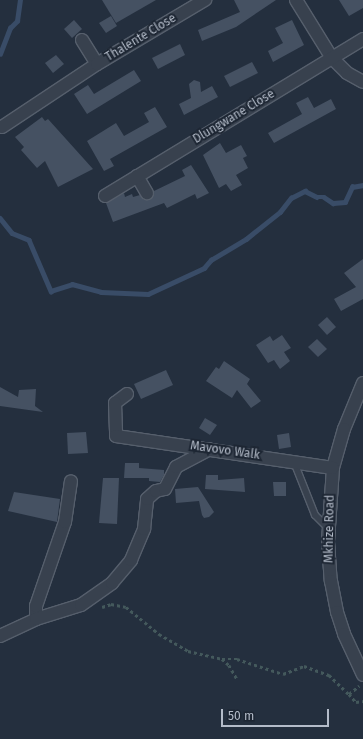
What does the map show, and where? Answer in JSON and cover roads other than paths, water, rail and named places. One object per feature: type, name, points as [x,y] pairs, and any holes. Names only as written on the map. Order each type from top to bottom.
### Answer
[{"type":"street","name":"Thalente Close","points":[[2,127],[97,64],[205,0]]},
{"type":"street","points":[[296,0],[332,58],[347,73],[363,82]]},
{"type":"street","name":"Dlungwane Close","points":[[105,196],[363,39]]},
{"type":"street","name":"Thalente Close","points":[[82,40],[97,64]]},
{"type":"street","points":[[137,176],[147,193]]},
{"type":"street","name":"Mkhize Road","points":[[363,383],[344,429],[334,468],[328,528],[331,581],[337,612],[344,634],[363,675]]},
{"type":"street","name":"Mavovo Walk","points":[[127,394],[115,402],[116,436],[334,468]]},
{"type":"street","points":[[0,636],[36,619],[84,603],[112,583],[131,560],[144,529],[147,500],[156,491],[165,489],[176,467],[210,449]]},
{"type":"street","points":[[36,619],[36,606],[64,522],[71,481]]},
{"type":"lane","points":[[294,462],[315,515],[328,528]]},
{"type":"waterway","points":[[0,54],[10,28],[17,21],[20,0]]},
{"type":"waterway","points":[[0,218],[12,233],[29,240],[51,291],[72,284],[101,292],[148,294],[204,268],[211,260],[246,239],[280,212],[291,198],[305,191],[317,197],[324,197],[333,203],[345,202],[352,187],[363,185]]}]
